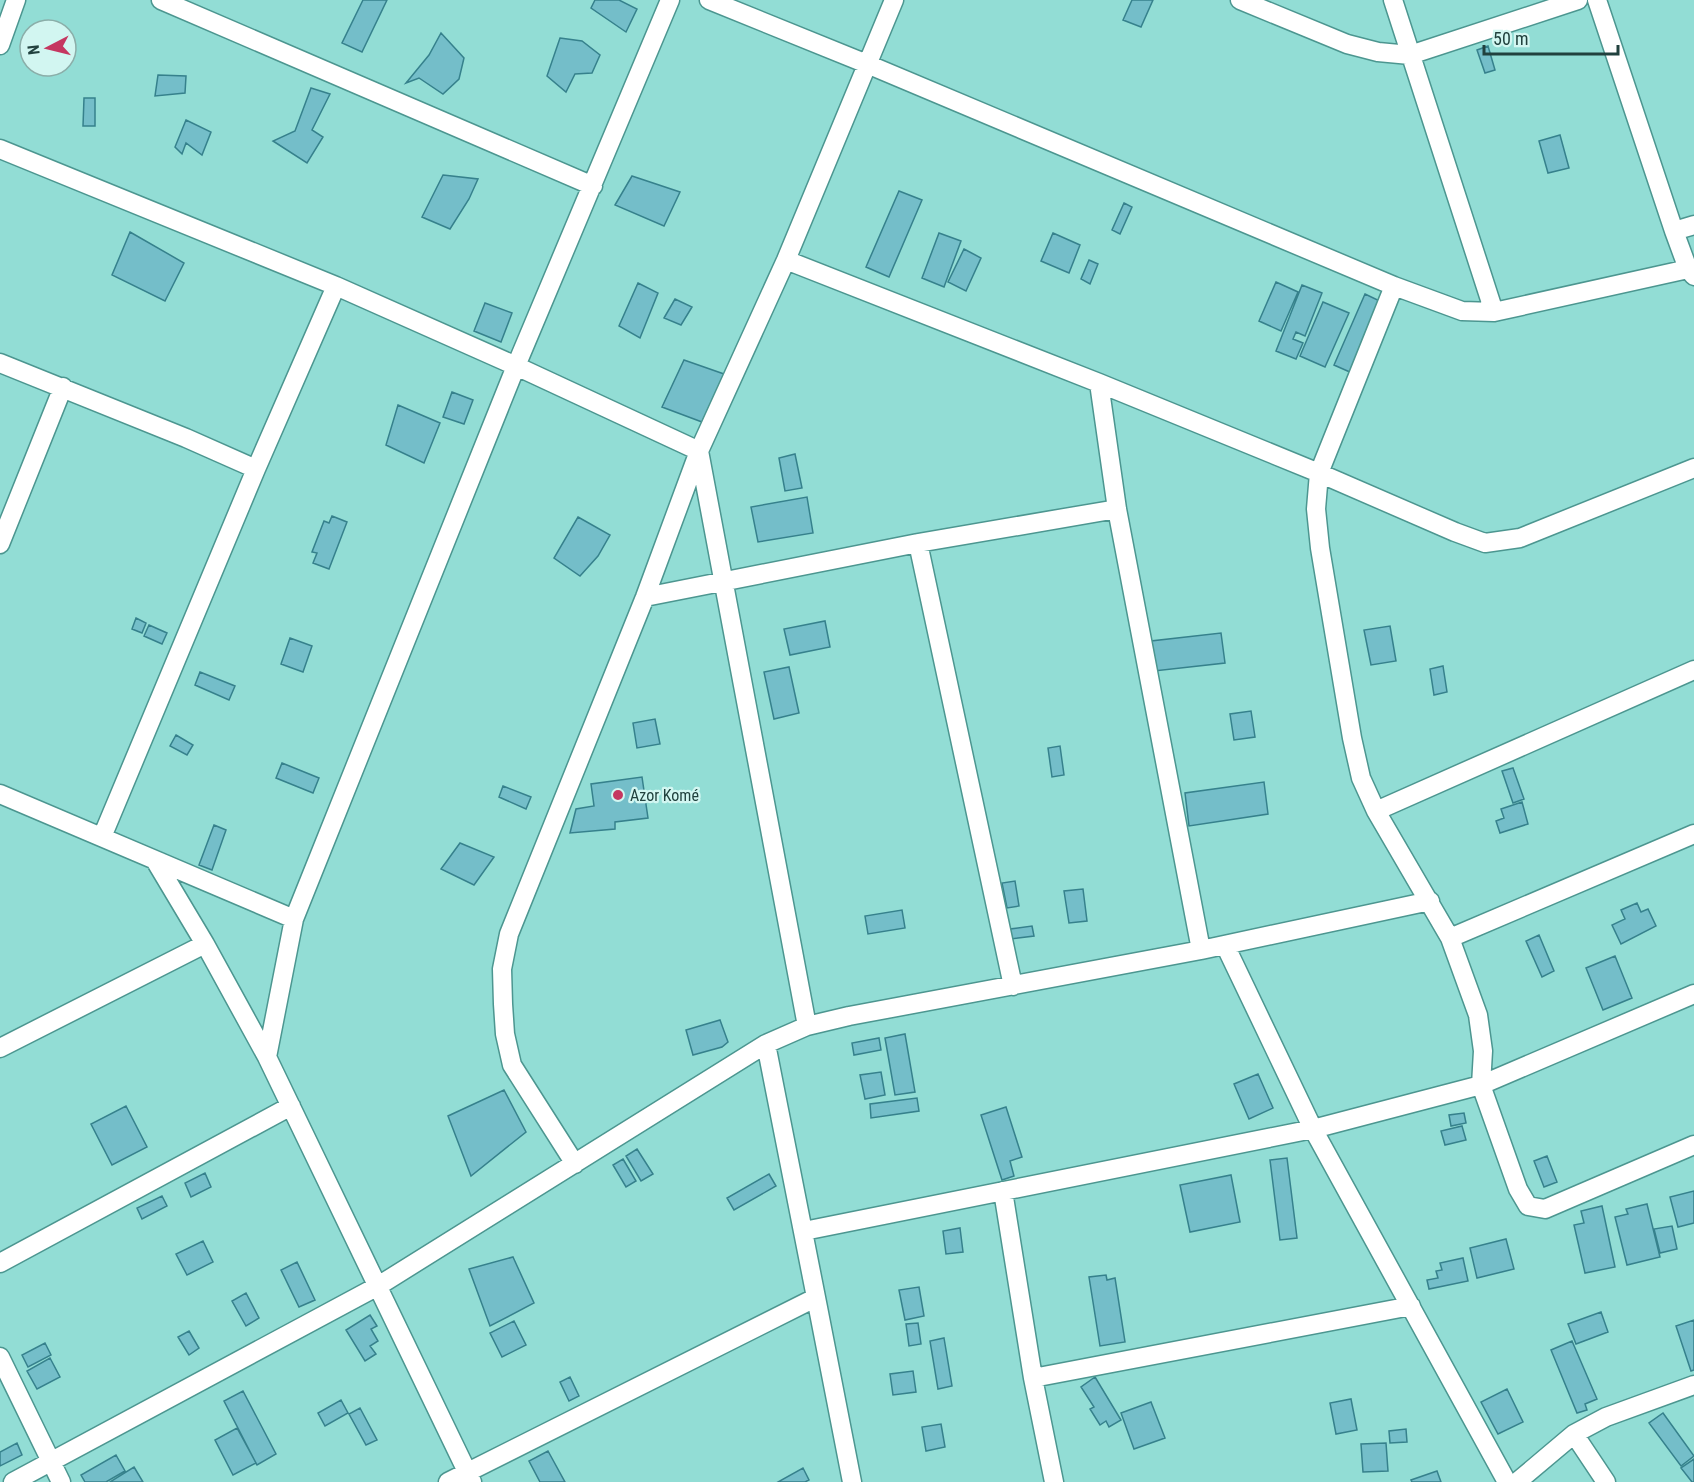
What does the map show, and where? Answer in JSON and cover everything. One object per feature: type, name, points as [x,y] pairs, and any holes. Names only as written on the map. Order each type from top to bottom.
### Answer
[{"type":"street","points":[[0,45],[16,0]]},
{"type":"street","points":[[161,0],[592,186]]},
{"type":"street","points":[[267,1057],[294,919],[516,366],[670,0]]},
{"type":"street","points":[[709,0],[1395,286],[1462,311],[1494,312],[1691,273],[1674,231],[1597,0]]},
{"type":"street","points":[[575,1164],[512,1065],[505,1034],[502,969],[509,934],[645,597],[699,451],[786,260],[894,0]]},
{"type":"street","points":[[1240,0],[1347,44],[1378,52],[1410,55],[1578,0]]},
{"type":"street","points":[[1393,0],[1494,312]]},
{"type":"street","points":[[0,149],[336,286],[699,451]]},
{"type":"street","points":[[1674,231],[1694,225]]},
{"type":"street","points":[[786,260],[1099,383],[1485,543],[1520,537],[1694,468]]},
{"type":"street","points":[[102,837],[256,469],[336,286]]},
{"type":"street","points":[[1395,286],[1319,473],[1316,509],[1320,548],[1362,778],[1376,811],[1450,938],[1478,1015],[1483,1051],[1481,1084],[1518,1190],[1528,1206],[1545,1209],[1694,1145]]},
{"type":"street","points":[[0,363],[63,387],[256,469]]},
{"type":"street","points":[[1099,383],[1117,509],[1202,950]]},
{"type":"street","points":[[0,544],[63,387]]},
{"type":"street","points":[[699,451],[807,1026]]},
{"type":"street","points":[[645,597],[918,543],[1117,509]]},
{"type":"street","points":[[918,543],[1013,986]]},
{"type":"street","points":[[1376,811],[1694,670]]},
{"type":"street","points":[[0,794],[294,919]]},
{"type":"street","points":[[1450,938],[1694,834]]},
{"type":"street","points":[[156,862],[205,944],[267,1057],[469,1477]]},
{"type":"street","points":[[13,1482],[378,1286],[766,1044],[807,1026],[849,1016],[1202,950],[1430,901]]},
{"type":"street","points":[[0,1048],[205,944]]},
{"type":"street","points":[[1226,945],[1313,1130],[1507,1482]]},
{"type":"street","points":[[804,1231],[1313,1130],[1481,1084],[1694,994]]},
{"type":"street","points":[[766,1044],[852,1482]]},
{"type":"street","points":[[0,1263],[291,1106]]},
{"type":"street","points":[[1003,1191],[1033,1378],[1054,1482]]},
{"type":"street","points":[[448,1482],[469,1477],[815,1298]]},
{"type":"street","points":[[1033,1378],[1411,1306]]},
{"type":"street","points":[[0,1357],[61,1482]]},
{"type":"street","points":[[1517,1482],[1574,1434],[1606,1417],[1694,1385]]},
{"type":"street","points":[[1574,1434],[1606,1482]]},
{"type":"building","points":[[363,0],[387,0],[362,52],[342,43]]},
{"type":"building","points":[[595,0],[619,0],[637,9],[626,32],[591,8]]},
{"type":"building","points":[[1132,0],[1153,0],[1141,27],[1123,20]]},
{"type":"building","points":[[441,33],[464,58],[459,79],[443,94],[419,78],[406,83],[429,55]]},
{"type":"building","points":[[560,38],[582,41],[600,55],[592,73],[575,74],[566,92],[547,76]]},
{"type":"building","points":[[1488,46],[1495,70],[1485,73],[1477,50]]},
{"type":"building","points":[[158,75],[186,76],[185,93],[155,96]]},
{"type":"building","points":[[311,88],[330,94],[312,130],[323,137],[307,163],[273,141],[295,131]]},
{"type":"building","points":[[84,98],[95,98],[95,126],[83,126]]},
{"type":"building","points":[[186,120],[211,132],[202,155],[186,143],[182,154],[175,147]]},
{"type":"building","points":[[1560,135],[1569,168],[1548,173],[1539,141]]},
{"type":"building","points":[[443,175],[478,179],[469,199],[450,229],[422,217]]},
{"type":"building","points":[[632,176],[680,192],[664,226],[615,205]]},
{"type":"building","points":[[899,191],[922,200],[889,277],[866,267]]},
{"type":"building","points":[[1124,203],[1132,207],[1120,234],[1112,230]]},
{"type":"building","points":[[130,232],[184,263],[165,301],[112,275]]},
{"type":"building","points":[[939,233],[961,241],[944,287],[922,278]]},
{"type":"building","points":[[1053,233],[1080,245],[1069,273],[1041,261]]},
{"type":"building","points":[[964,249],[981,258],[966,291],[948,282]]},
{"type":"building","points":[[1089,260],[1098,264],[1090,284],[1081,279]]},
{"type":"building","points":[[1276,282],[1298,292],[1281,331],[1259,321]]},
{"type":"building","points":[[638,283],[658,293],[640,338],[619,326]]},
{"type":"building","points":[[1302,285],[1322,293],[1305,336],[1296,332],[1293,339],[1303,343],[1296,359],[1276,351]]},
{"type":"building","points":[[1365,294],[1384,303],[1352,373],[1334,365]]},
{"type":"building","points":[[675,299],[692,307],[681,325],[664,318]]},
{"type":"building","points":[[1323,302],[1349,313],[1325,367],[1300,356]]},
{"type":"building","points":[[485,303],[512,313],[501,342],[474,331]]},
{"type":"building","points":[[684,360],[724,374],[702,422],[662,407]]},
{"type":"building","points":[[452,392],[473,400],[464,424],[443,417]]},
{"type":"building","points":[[398,405],[440,423],[424,463],[386,445]]},
{"type":"building","points":[[795,454],[802,488],[785,491],[779,458]]},
{"type":"building","points":[[807,497],[813,533],[758,542],[751,507]]},
{"type":"building","points":[[332,516],[347,522],[329,569],[313,563],[317,553],[312,552],[324,521],[329,523]]},
{"type":"building","points":[[578,517],[610,535],[598,556],[580,576],[554,558]]},
{"type":"building","points":[[136,618],[146,623],[142,633],[132,629]]},
{"type":"building","points":[[825,621],[830,647],[790,655],[784,629]]},
{"type":"building","points":[[149,625],[167,633],[162,644],[144,636]]},
{"type":"building","points":[[1390,626],[1396,661],[1371,665],[1364,630]]},
{"type":"building","points":[[1221,633],[1225,663],[1154,671],[1151,641]]},
{"type":"building","points":[[290,638],[312,646],[303,672],[281,664]]},
{"type":"building","points":[[1443,666],[1447,692],[1434,695],[1430,669]]},
{"type":"building","points":[[789,667],[799,713],[774,719],[764,672]]},
{"type":"building","points":[[200,672],[235,686],[229,700],[195,685]]},
{"type":"building","points":[[1251,711],[1255,737],[1234,740],[1230,714]]},
{"type":"building","points":[[655,719],[660,744],[637,748],[633,723]]},
{"type":"building","points":[[176,735],[193,745],[187,755],[170,746]]},
{"type":"building","points":[[1060,746],[1064,775],[1052,777],[1048,748]]},
{"type":"building","points":[[282,763],[319,778],[313,793],[276,778]]},
{"type":"building","points":[[1513,768],[1524,799],[1513,803],[1502,771]]},
{"type":"building","name":"Azor Komé","points":[[642,777],[648,818],[615,822],[615,829],[570,833],[576,809],[594,806],[591,784]]},
{"type":"building","points":[[1264,782],[1268,814],[1189,826],[1185,793]]},
{"type":"building","points":[[503,786],[531,797],[526,809],[499,797]]},
{"type":"building","points":[[1522,802],[1528,824],[1500,833],[1496,821],[1504,818],[1501,809]]},
{"type":"building","points":[[214,825],[226,830],[212,870],[199,865]]},
{"type":"building","points":[[460,843],[494,857],[474,885],[441,869]]},
{"type":"building","points":[[1015,881],[1019,906],[1007,908],[1002,883]]},
{"type":"building","points":[[1083,889],[1087,921],[1069,923],[1064,891]]},
{"type":"building","points":[[1637,903],[1641,912],[1648,909],[1656,926],[1621,944],[1612,925],[1625,919],[1621,910]]},
{"type":"building","points":[[902,910],[905,928],[868,934],[865,916]]},
{"type":"building","points":[[1032,926],[1034,936],[1011,939],[1010,929]]},
{"type":"building","points":[[1539,935],[1554,971],[1542,977],[1526,941]]},
{"type":"building","points":[[1615,956],[1632,998],[1603,1010],[1586,968]]},
{"type":"building","points":[[720,1020],[728,1042],[722,1047],[693,1055],[686,1030]]},
{"type":"building","points":[[905,1034],[915,1092],[895,1095],[885,1038]]},
{"type":"building","points":[[879,1038],[881,1050],[854,1055],[852,1043]]},
{"type":"building","points":[[881,1072],[885,1095],[865,1099],[860,1075]]},
{"type":"building","points":[[1258,1074],[1273,1108],[1249,1119],[1234,1084]]},
{"type":"building","points":[[504,1090],[526,1132],[471,1176],[448,1116]]},
{"type":"building","points":[[917,1098],[919,1111],[871,1118],[870,1104]]},
{"type":"building","points":[[126,1106],[147,1147],[112,1165],[91,1124]]},
{"type":"building","points":[[1006,1107],[1022,1157],[1010,1161],[1014,1176],[1002,1180],[981,1115]]},
{"type":"building","points":[[1464,1113],[1466,1123],[1451,1126],[1449,1115]]},
{"type":"building","points":[[1462,1126],[1466,1140],[1445,1145],[1441,1131]]},
{"type":"building","points":[[637,1149],[653,1174],[641,1181],[626,1156]]},
{"type":"building","points":[[1547,1156],[1557,1182],[1544,1187],[1534,1161]]},
{"type":"building","points":[[1287,1158],[1297,1238],[1280,1240],[1270,1160]]},
{"type":"building","points":[[623,1159],[636,1181],[626,1187],[613,1165]]},
{"type":"building","points":[[205,1173],[211,1187],[191,1197],[185,1183]]},
{"type":"building","points":[[769,1174],[776,1186],[734,1210],[727,1198]]},
{"type":"building","points":[[1231,1175],[1240,1222],[1190,1232],[1180,1185]]},
{"type":"building","points":[[1694,1191],[1694,1223],[1678,1227],[1670,1197]]},
{"type":"building","points":[[162,1196],[167,1206],[142,1219],[137,1208]]},
{"type":"building","points":[[1647,1204],[1660,1257],[1627,1265],[1615,1217],[1628,1214],[1626,1209]]},
{"type":"building","points":[[1602,1206],[1615,1267],[1585,1273],[1574,1225],[1584,1223],[1581,1211]]},
{"type":"building","points":[[1672,1226],[1677,1249],[1660,1253],[1654,1229]]},
{"type":"building","points":[[960,1228],[963,1252],[946,1254],[943,1231]]},
{"type":"building","points":[[1506,1239],[1514,1269],[1477,1278],[1470,1248]]},
{"type":"building","points":[[203,1241],[213,1262],[187,1275],[176,1254]]},
{"type":"building","points":[[513,1257],[534,1303],[490,1326],[469,1269]]},
{"type":"building","points":[[1463,1258],[1468,1281],[1429,1289],[1427,1280],[1438,1278],[1436,1271],[1442,1270],[1440,1263]]},
{"type":"building","points":[[297,1262],[315,1300],[299,1307],[281,1270]]},
{"type":"building","points":[[1106,1275],[1107,1280],[1115,1278],[1125,1342],[1100,1346],[1089,1277]]},
{"type":"building","points":[[919,1287],[924,1316],[905,1320],[899,1290]]},
{"type":"building","points":[[246,1293],[259,1318],[246,1326],[232,1301]]},
{"type":"building","points":[[1601,1312],[1608,1332],[1576,1344],[1568,1324]]},
{"type":"building","points":[[370,1315],[377,1326],[371,1329],[378,1341],[370,1346],[376,1354],[365,1361],[346,1330]]},
{"type":"building","points":[[1694,1320],[1694,1370],[1691,1371],[1676,1326]]},
{"type":"building","points":[[514,1321],[526,1345],[502,1357],[490,1333]]},
{"type":"building","points":[[918,1323],[921,1344],[909,1346],[906,1324]]},
{"type":"building","points":[[189,1331],[199,1348],[189,1355],[178,1337]]},
{"type":"building","points":[[944,1338],[952,1386],[938,1389],[930,1341]]},
{"type":"building","points":[[1572,1341],[1597,1399],[1585,1404],[1587,1410],[1577,1413],[1551,1350]]},
{"type":"building","points":[[45,1343],[51,1355],[28,1367],[22,1355]]},
{"type":"building","points":[[50,1358],[60,1377],[37,1389],[27,1371]]},
{"type":"building","points":[[913,1371],[916,1392],[893,1395],[890,1374]]},
{"type":"building","points":[[570,1377],[579,1396],[569,1401],[560,1382]]},
{"type":"building","points":[[1095,1377],[1121,1420],[1109,1427],[1106,1421],[1100,1425],[1090,1409],[1094,1407],[1081,1387]]},
{"type":"building","points":[[1507,1389],[1523,1422],[1498,1434],[1481,1402]]},
{"type":"building","points":[[243,1391],[276,1454],[257,1465],[224,1401]]},
{"type":"building","points":[[1351,1399],[1357,1430],[1336,1434],[1330,1403]]},
{"type":"building","points":[[341,1400],[348,1413],[325,1426],[318,1413]]},
{"type":"building","points":[[1151,1402],[1165,1438],[1134,1449],[1121,1413]]},
{"type":"building","points":[[360,1408],[377,1440],[366,1445],[349,1414]]},
{"type":"building","points":[[1663,1413],[1694,1456],[1681,1466],[1649,1423]]},
{"type":"building","points":[[941,1424],[945,1447],[926,1451],[922,1427]]},
{"type":"building","points":[[237,1428],[256,1463],[233,1475],[215,1440]]},
{"type":"building","points":[[1406,1429],[1407,1442],[1390,1443],[1389,1431]]},
{"type":"building","points":[[17,1443],[22,1455],[0,1466],[0,1452]]},
{"type":"building","points":[[1386,1443],[1388,1471],[1363,1472],[1361,1444]]},
{"type":"building","points":[[548,1451],[565,1482],[540,1482],[529,1461]]},
{"type":"building","points":[[116,1455],[125,1471],[106,1482],[85,1482],[81,1475]]},
{"type":"building","points":[[1694,1459],[1694,1482],[1692,1482],[1681,1468]]},
{"type":"building","points":[[134,1467],[143,1482],[110,1482]]},
{"type":"building","points":[[803,1468],[809,1480],[778,1482]]},
{"type":"building","points":[[1437,1471],[1441,1482],[1412,1482],[1411,1480]]},
{"type":"place","name":"Azor Komé","points":[[618,795]]}]
